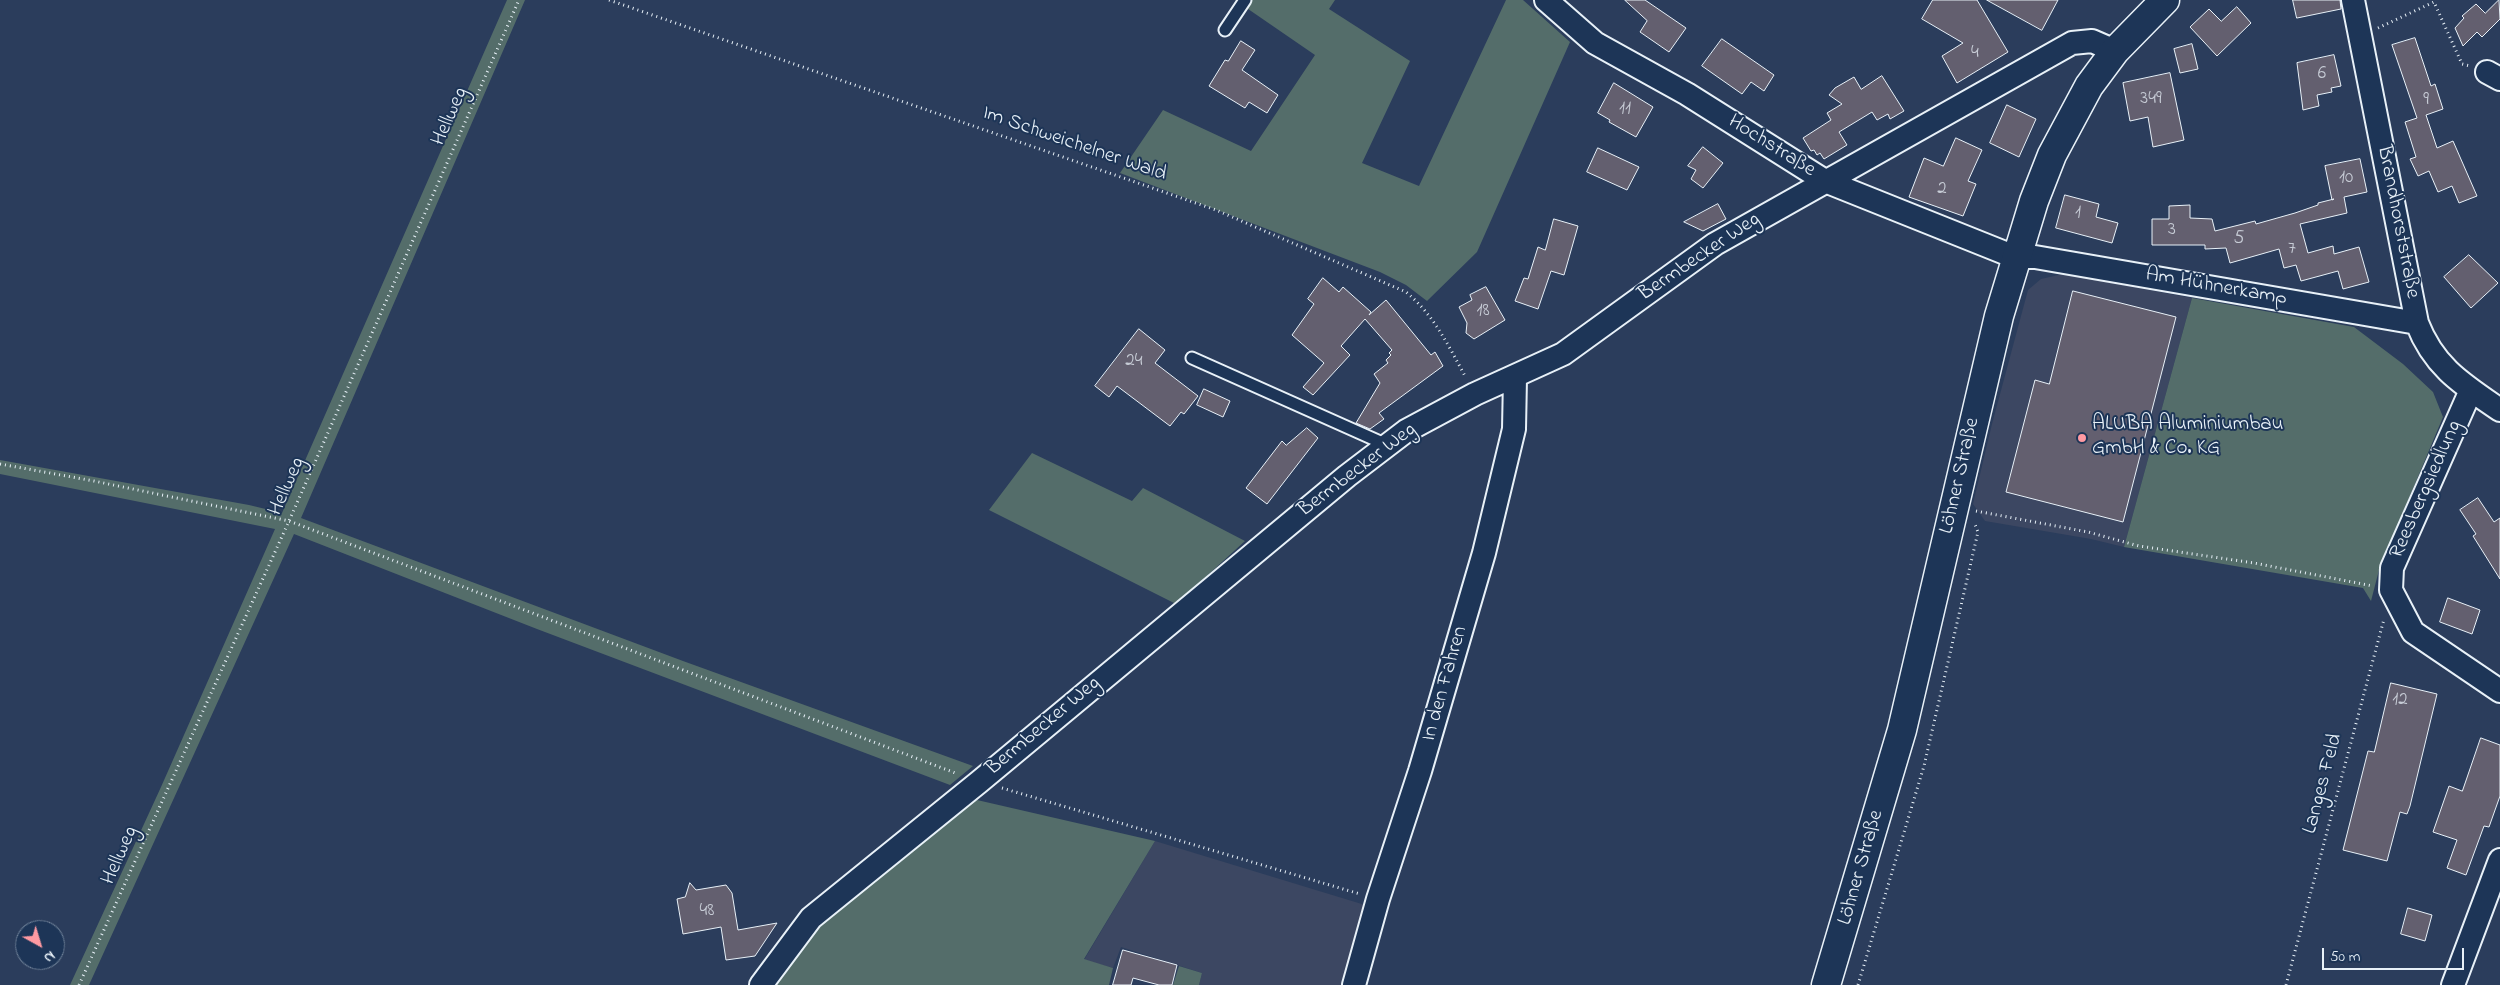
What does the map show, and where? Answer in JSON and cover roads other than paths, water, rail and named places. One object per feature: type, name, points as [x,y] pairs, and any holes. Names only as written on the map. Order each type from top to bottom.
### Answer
[{"type":"main road","name":"Löhner Straße","points":[[1826,985],[1902,730],[1999,316],[2016,257],[2052,155],[2089,86],[2115,51],[2165,0]]},
{"type":"street","name":"Hochstraße","points":[[1546,0],[1595,43],[1687,94],[1825,181],[2016,257]]},
{"type":"street","name":"Brandhorststraße","points":[[2354,0],[2416,322],[2426,346],[2442,366],[2500,410]]},
{"type":"street","name":"Bermbecker Weg","points":[[761,985],[811,918],[979,782],[1347,476],[1406,431],[1475,394],[1514,378],[1562,354],[1715,244],[2072,43],[2092,42],[2115,51]]},
{"type":"street","name":"Am Hühnerkamp","points":[[2016,257],[2035,257],[2416,322]]},
{"type":"street","name":"In den Fahren","points":[[1354,985],[1378,899],[1420,770],[1484,553],[1514,429],[1514,378]]},
{"type":"street","name":"Reesbergsiedlung","points":[[2472,390],[2392,568],[2391,590],[2413,632],[2500,691]]},
{"type":"street","points":[[2453,985],[2500,860]]},
{"type":"lane","points":[[1225,30],[1245,0]]},
{"type":"lane","points":[[1192,358],[1387,445]]},
{"type":"place","name":"ALUBA Aluminiumbau GmbH & Co. KG","points":[[2082,438]]}]
